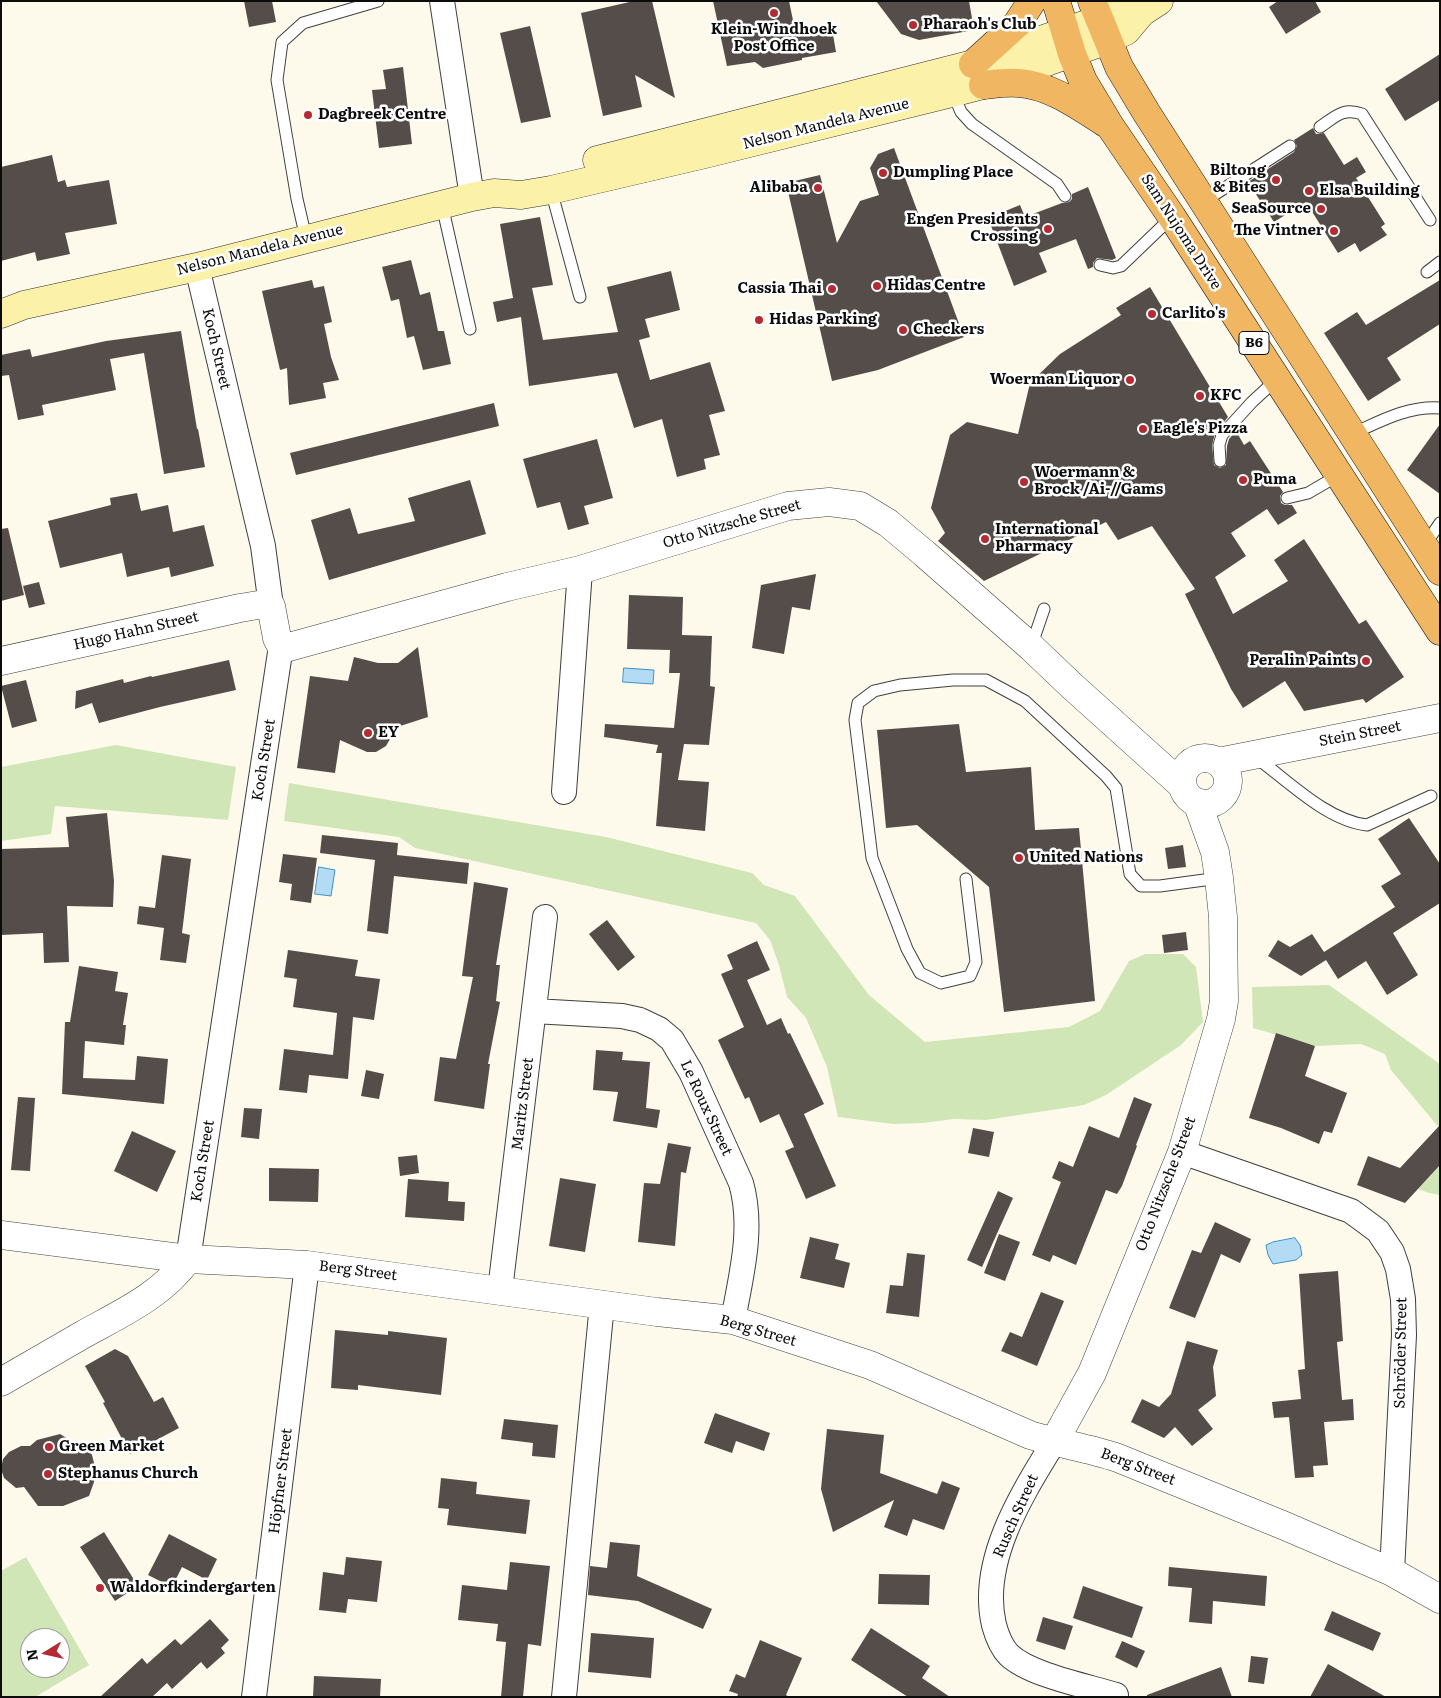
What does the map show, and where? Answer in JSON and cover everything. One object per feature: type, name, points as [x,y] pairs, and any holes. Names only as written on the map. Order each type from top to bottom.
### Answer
[{"type":"highway","points":[[1032,1],[1017,24],[978,74],[1044,88],[1066,98],[1110,126]]},
{"type":"highway","name":"Sam Nujoma Drive","points":[[1056,1],[1068,43],[1083,81],[1110,126],[1172,217],[1440,630]]},
{"type":"highway","name":"B6","points":[[1099,20],[1120,67],[1146,112],[1440,571]]},
{"type":"main road","name":"Nelson Mandela Avenue","points":[[9,308],[197,267],[306,238],[483,195],[518,180],[978,74],[1068,43],[1099,20],[1126,31],[1150,7]]},
{"type":"main road","name":"Nelson Mandela Avenue","points":[[483,195],[520,195],[551,190],[705,154],[952,93],[978,74]]},
{"type":"street","points":[[442,1],[483,195]]},
{"type":"street","name":"Koch Street","points":[[188,1259],[281,646],[277,638],[271,606],[263,546],[197,267]]},
{"type":"street","name":"Otto Nitzsche Street","points":[[281,646],[289,647],[470,596],[580,570],[787,499],[860,506],[888,523],[1031,647],[1138,745],[1203,788],[1217,865],[1222,917],[1224,1002],[1221,1019],[1182,1152],[1092,1373],[1054,1442]]},
{"type":"street","points":[[564,792],[580,570]]},
{"type":"street","name":"Hugo Hahn Street","points":[[1,661],[240,608],[258,605],[271,606]]},
{"type":"street","name":"Stein Street","points":[[1270,756],[1203,788],[1200,758],[1212,759],[1218,762],[1270,756],[1440,718]]},
{"type":"street","name":"Maritz Street","points":[[500,1290],[545,918]]},
{"type":"street","name":"Le Roux Street","points":[[534,1011],[622,1016],[640,1020],[659,1028],[672,1040],[699,1088],[741,1183],[744,1195],[747,1224],[744,1261],[733,1320]]},
{"type":"street","name":"Schröder Street","points":[[1182,1152],[1351,1210],[1378,1232],[1392,1252],[1398,1269],[1403,1300],[1404,1335],[1392,1572]]},
{"type":"street","name":"Berg Street","points":[[1,1235],[188,1259],[308,1265],[733,1320],[870,1365],[1030,1435],[1054,1442],[1079,1446],[1118,1458],[1392,1572],[1440,1599]]},
{"type":"street","points":[[1,1382],[142,1302],[179,1272],[188,1259]]},
{"type":"street","name":"Höpfner Street","points":[[254,1697],[308,1265]]},
{"type":"street","points":[[564,1697],[602,1304]]},
{"type":"street","name":"Rusch Street","points":[[1054,1442],[1026,1486],[997,1555],[991,1588],[992,1617],[1003,1648],[1010,1656],[1044,1673],[1116,1695]]},
{"type":"lane","points":[[306,238],[297,199],[277,80],[282,42],[303,23],[378,1]]},
{"type":"lane","points":[[952,93],[961,112],[972,124],[1056,184],[1065,196]]},
{"type":"lane","points":[[1320,127],[1342,112],[1350,110],[1362,114],[1430,220]]},
{"type":"lane","points":[[1202,202],[1290,146]]},
{"type":"lane","points":[[551,190],[580,297]]},
{"type":"lane","points":[[442,205],[470,329]]},
{"type":"lane","points":[[1100,265],[1113,268],[1121,266],[1172,217]]},
{"type":"lane","points":[[1427,272],[1440,262]]},
{"type":"lane","points":[[1220,461],[1219,446],[1222,435],[1252,402],[1277,380]]},
{"type":"lane","points":[[1351,434],[1398,412],[1426,407],[1440,408]]},
{"type":"lane","points":[[1288,498],[1308,493],[1339,474]]},
{"type":"lane","points":[[1424,546],[1440,524]]},
{"type":"lane","points":[[1031,647],[1044,609]]},
{"type":"lane","points":[[966,879],[976,962],[970,976],[941,982],[920,973],[906,949],[872,858],[855,720],[858,703],[874,691],[900,684],[953,680],[986,680],[1025,701],[1106,776],[1116,788],[1130,874],[1141,886],[1160,886],[1217,865]]},
{"type":"lane","points":[[1270,756],[1331,814],[1355,824],[1366,825],[1430,796]]},
{"type":"green space","points":[[116,745],[236,767],[228,820],[55,806],[51,834],[1,841],[1,767]]},
{"type":"green space","points":[[289,783],[606,837],[752,873],[764,885],[795,896],[869,995],[925,1042],[1069,1027],[1100,1011],[1129,961],[1145,954],[1183,954],[1196,967],[1203,1022],[1181,1045],[1106,1095],[1084,1105],[986,1120],[954,1119],[893,1124],[838,1117],[827,1067],[806,1018],[787,997],[770,940],[756,923],[415,848],[399,837],[284,821]]},
{"type":"green space","points":[[1329,985],[1440,1064],[1440,1129],[1391,1070],[1385,1054],[1361,1044],[1315,1046],[1253,1028],[1252,987]]},
{"type":"green space","points":[[1440,1165],[1440,1195],[1418,1189]]},
{"type":"green space","points":[[26,1557],[67,1628],[20,1628],[20,1678],[67,1678],[35,1697],[1,1697],[1,1571]]},
{"type":"green space","points":[[70,1632],[89,1665],[70,1676]]},
{"type":"water","points":[[624,668],[654,670],[653,684],[623,682]]},
{"type":"water","points":[[319,867],[335,870],[331,896],[315,894]]},
{"type":"water","points":[[1295,1238],[1300,1245],[1302,1255],[1296,1260],[1273,1264],[1268,1255],[1266,1245]]},
{"type":"building","points":[[244,1],[272,1],[276,22],[249,27]]},
{"type":"building","points":[[634,1],[652,1],[675,98],[635,75],[642,107],[603,116],[581,13]]},
{"type":"building","points":[[713,1],[789,1],[795,30],[831,23],[836,52],[763,68],[755,62],[727,66]]},
{"type":"building","points":[[876,1],[969,1],[974,30],[919,40],[901,34]]},
{"type":"building","points":[[1278,1],[1315,1],[1321,12],[1286,34],[1269,7]]},
{"type":"building","points":[[530,26],[551,117],[521,123],[500,33]]},
{"type":"building","points":[[1440,54],[1440,100],[1405,121],[1385,89]]},
{"type":"building","points":[[403,67],[412,144],[379,148],[372,90],[386,89],[383,70]]},
{"type":"building","name":"Elsa Building","points":[[1313,128],[1316,134],[1324,133],[1344,165],[1357,157],[1366,172],[1356,178],[1385,224],[1381,227],[1387,235],[1360,252],[1355,243],[1338,253],[1306,202],[1274,222],[1248,182],[1294,152],[1297,146],[1294,140]]},
{"type":"building","name":"Hidas Centre","points":[[894,148],[964,337],[878,370],[832,381],[786,183],[820,175],[837,243],[860,201],[879,195],[870,168],[878,154]]},
{"type":"building","points":[[52,155],[58,182],[65,180],[67,187],[109,180],[117,224],[65,233],[70,254],[37,261],[35,252],[1,261],[1,167]]},
{"type":"building","name":"Engen Presidents Crossing","points":[[1088,187],[1116,258],[1112,260],[1097,258],[1093,263],[1093,267],[1088,269],[1076,239],[1039,253],[1047,272],[1014,286],[988,218],[1020,205],[1025,217],[1069,202],[1072,199],[1072,194]]},
{"type":"building","points":[[540,217],[553,285],[532,288],[543,340],[618,332],[607,287],[671,271],[680,310],[645,319],[650,337],[639,340],[650,380],[710,362],[725,411],[709,415],[720,455],[704,459],[706,469],[677,477],[662,419],[634,428],[617,373],[529,386],[521,317],[497,322],[493,302],[513,298],[500,224]]},
{"type":"building","points":[[411,260],[420,295],[430,292],[438,331],[444,331],[451,364],[423,370],[414,336],[407,338],[399,299],[391,301],[382,267]]},
{"type":"building","points":[[312,280],[314,288],[324,286],[332,322],[324,324],[331,357],[339,380],[323,383],[326,398],[289,405],[287,368],[280,370],[262,291]]},
{"type":"building","points":[[1440,280],[1440,324],[1387,358],[1401,380],[1368,401],[1324,333],[1357,312],[1366,325]]},
{"type":"building","points":[[1150,287],[1228,417],[1215,433],[1212,445],[1214,465],[1220,468],[1226,465],[1229,439],[1236,431],[1244,445],[1250,441],[1283,492],[1280,496],[1281,503],[1292,505],[1297,513],[1278,525],[1267,509],[1231,533],[1246,556],[1215,577],[1233,614],[1288,581],[1274,560],[1304,539],[1359,624],[1366,620],[1404,677],[1366,703],[1363,699],[1304,711],[1285,681],[1243,708],[1231,689],[1185,594],[1195,589],[1152,526],[1118,540],[1106,522],[984,581],[938,541],[945,533],[931,508],[950,435],[967,422],[1018,434],[1030,383],[1060,354],[1121,315],[1116,308]]},
{"type":"building","points":[[181,331],[205,467],[164,474],[144,353],[110,359],[116,390],[42,405],[44,415],[18,420],[9,375],[1,376],[1,355],[30,349],[32,357],[106,341]]},
{"type":"building","points":[[494,403],[499,426],[296,475],[290,453]]},
{"type":"building","points":[[1440,424],[1440,494],[1407,470]]},
{"type":"building","points":[[597,439],[613,498],[584,506],[589,524],[568,530],[560,502],[537,508],[523,459]]},
{"type":"building","points":[[470,480],[486,534],[329,580],[311,520],[350,508],[358,534],[415,521],[408,498]]},
{"type":"building","points":[[137,493],[141,511],[168,505],[173,532],[204,525],[214,566],[171,577],[169,567],[127,577],[122,553],[60,568],[48,521],[111,505],[110,498]]},
{"type":"building","points":[[8,528],[24,595],[1,601],[1,529]]},
{"type":"building","points":[[816,574],[810,610],[792,607],[784,654],[752,648],[761,585]]},
{"type":"building","points":[[39,582],[45,604],[29,608],[23,586]]},
{"type":"building","points":[[629,595],[683,597],[682,635],[712,636],[710,686],[715,687],[709,745],[684,744],[678,780],[709,782],[705,831],[656,826],[662,753],[656,753],[658,745],[604,737],[605,724],[674,728],[680,673],[669,673],[670,650],[627,649]]},
{"type":"building","points":[[418,647],[428,717],[391,729],[390,739],[386,746],[376,752],[367,752],[340,740],[335,773],[297,768],[310,676],[348,681],[354,657],[378,663],[398,663]]},
{"type":"building","points":[[229,660],[236,690],[99,723],[92,703],[75,709],[76,691],[123,679],[124,683]]},
{"type":"building","points":[[26,680],[37,721],[12,728],[1,686]]},
{"type":"building","name":"United Nations","points":[[959,724],[966,772],[1031,767],[1035,830],[1079,828],[1095,1001],[1004,1012],[989,887],[917,825],[886,828],[877,730]]},
{"type":"building","points":[[107,813],[114,881],[113,907],[67,906],[69,962],[44,963],[43,933],[1,935],[1,849],[69,847],[66,817]]},
{"type":"building","points":[[1409,818],[1440,864],[1440,903],[1393,933],[1418,975],[1387,995],[1366,961],[1338,979],[1326,960],[1301,976],[1268,956],[1278,940],[1290,947],[1312,934],[1324,952],[1395,907],[1381,886],[1401,874],[1378,839]]},
{"type":"building","points":[[322,835],[398,843],[397,855],[469,863],[467,884],[394,876],[388,934],[367,931],[375,860],[320,853]]},
{"type":"building","points":[[1183,845],[1186,867],[1168,869],[1165,848]]},
{"type":"building","points":[[283,854],[317,858],[311,903],[290,900],[292,884],[279,882]]},
{"type":"building","points":[[162,855],[191,859],[182,933],[190,935],[186,963],[160,960],[164,928],[137,924],[139,906],[155,908]]},
{"type":"building","points":[[474,882],[508,888],[496,965],[500,965],[496,1001],[500,1002],[488,1064],[490,1064],[484,1109],[434,1101],[440,1057],[456,1059],[473,977],[462,976]]},
{"type":"building","points":[[607,920],[635,957],[618,971],[589,934]]},
{"type":"building","points":[[1186,932],[1188,950],[1164,953],[1162,935]]},
{"type":"building","points":[[757,941],[770,970],[747,980],[767,1025],[781,1018],[824,1104],[804,1114],[836,1186],[806,1199],[785,1151],[794,1147],[779,1114],[760,1123],[749,1097],[745,1099],[718,1040],[744,1027],[721,974],[733,969],[727,955]]},
{"type":"building","points":[[288,950],[358,960],[355,976],[380,979],[374,1020],[353,1017],[348,1079],[309,1075],[307,1093],[279,1090],[284,1049],[333,1055],[337,1013],[293,1007],[297,979],[284,977]]},
{"type":"building","points":[[79,966],[118,972],[115,991],[128,993],[123,1025],[126,1025],[124,1045],[85,1041],[83,1078],[135,1080],[137,1056],[168,1059],[164,1104],[62,1094],[65,1022],[70,1022]]},
{"type":"building","points":[[1276,1033],[1315,1046],[1305,1076],[1347,1093],[1332,1133],[1324,1131],[1319,1144],[1281,1128],[1249,1118]]},
{"type":"building","points":[[596,1050],[623,1052],[622,1060],[650,1062],[646,1108],[660,1110],[657,1128],[613,1121],[618,1092],[593,1090]]},
{"type":"building","points":[[366,1070],[384,1074],[379,1099],[361,1096]]},
{"type":"building","points":[[18,1097],[35,1098],[30,1171],[11,1170]]},
{"type":"building","points":[[1134,1097],[1152,1104],[1122,1186],[1117,1194],[1106,1190],[1076,1265],[1053,1255],[1050,1262],[1032,1255],[1061,1182],[1052,1178],[1059,1161],[1073,1167],[1089,1126],[1119,1138]]},
{"type":"building","points":[[244,1108],[262,1109],[259,1139],[241,1137]]},
{"type":"building","points":[[1440,1125],[1440,1165],[1405,1203],[1357,1185],[1368,1156],[1400,1168]]},
{"type":"building","points":[[973,1128],[994,1132],[989,1157],[968,1153]]},
{"type":"building","points":[[132,1131],[176,1151],[157,1192],[114,1171]]},
{"type":"building","points":[[668,1143],[691,1147],[686,1173],[681,1172],[675,1246],[638,1242],[644,1183],[660,1184]]},
{"type":"building","points":[[417,1155],[419,1173],[400,1176],[398,1157]]},
{"type":"building","points":[[269,1168],[319,1169],[318,1202],[269,1201]]},
{"type":"building","points":[[560,1178],[596,1184],[585,1252],[549,1246]]},
{"type":"building","points":[[408,1179],[449,1182],[448,1201],[465,1202],[464,1221],[405,1217]]},
{"type":"building","points":[[998,1191],[1013,1198],[982,1267],[967,1260]]},
{"type":"building","points":[[1215,1222],[1251,1239],[1240,1263],[1221,1254],[1195,1318],[1169,1308],[1192,1250],[1201,1253]]},
{"type":"building","points":[[999,1234],[1020,1242],[1005,1281],[984,1273]]},
{"type":"building","points":[[810,1237],[839,1244],[835,1259],[850,1263],[844,1288],[800,1278]]},
{"type":"building","points":[[907,1253],[925,1255],[919,1317],[886,1313],[890,1285],[903,1286]]},
{"type":"building","points":[[1338,1271],[1343,1341],[1337,1342],[1342,1400],[1353,1399],[1354,1420],[1324,1422],[1328,1465],[1313,1466],[1314,1477],[1295,1478],[1289,1417],[1274,1418],[1272,1402],[1301,1399],[1298,1370],[1305,1369],[1299,1274]]},
{"type":"building","points":[[1041,1292],[1064,1301],[1037,1366],[1001,1351],[1010,1332],[1022,1337]]},
{"type":"building","points":[[335,1330],[388,1335],[388,1331],[447,1338],[441,1395],[358,1385],[358,1390],[331,1388]]},
{"type":"building","points":[[1187,1341],[1218,1350],[1213,1367],[1216,1396],[1198,1410],[1213,1429],[1192,1446],[1175,1427],[1164,1438],[1131,1422],[1142,1399],[1159,1407],[1171,1394]]},
{"type":"building","points":[[115,1349],[128,1356],[154,1402],[163,1397],[179,1428],[130,1454],[85,1366]]},
{"type":"building","points":[[715,1413],[770,1433],[764,1451],[736,1441],[732,1453],[704,1443]]},
{"type":"building","points":[[504,1419],[558,1425],[555,1458],[532,1456],[533,1443],[501,1439]]},
{"type":"building","points":[[827,1429],[884,1435],[880,1473],[937,1494],[942,1481],[960,1488],[944,1530],[913,1519],[907,1536],[884,1527],[894,1500],[833,1532],[821,1489]]},
{"type":"building","name":"Stephanus Church","points":[[60,1434],[70,1440],[74,1448],[86,1446],[92,1455],[94,1463],[94,1482],[89,1496],[63,1506],[38,1506],[24,1487],[16,1488],[4,1478],[1,1469],[3,1459],[9,1452],[21,1446],[30,1446],[37,1440]]},
{"type":"building","points":[[441,1478],[477,1482],[476,1494],[530,1500],[526,1534],[447,1525],[449,1509],[438,1508]]},
{"type":"building","points":[[104,1532],[138,1586],[115,1601],[80,1547]]},
{"type":"building","points":[[169,1534],[217,1559],[207,1580],[182,1567],[172,1587],[148,1575]]},
{"type":"building","points":[[610,1542],[640,1545],[637,1576],[712,1609],[703,1629],[638,1601],[588,1595],[590,1566],[607,1568]]},
{"type":"building","points":[[346,1557],[382,1561],[377,1602],[348,1599],[346,1613],[319,1610],[323,1572],[344,1575]]},
{"type":"building","points":[[510,1562],[550,1566],[541,1646],[528,1644],[523,1697],[501,1697],[506,1642],[496,1641],[498,1624],[458,1620],[462,1585],[507,1590]]},
{"type":"building","points":[[1169,1567],[1267,1576],[1265,1606],[1213,1601],[1212,1624],[1189,1622],[1192,1588],[1168,1586]]},
{"type":"building","points":[[879,1574],[930,1575],[929,1605],[878,1604]]},
{"type":"building","points":[[1083,1586],[1143,1607],[1132,1638],[1073,1618]]},
{"type":"building","points":[[1332,1611],[1381,1633],[1373,1651],[1324,1630]]},
{"type":"building","points":[[1043,1617],[1073,1626],[1065,1650],[1036,1641]]},
{"type":"building","points":[[210,1619],[229,1640],[221,1648],[225,1653],[207,1669],[201,1662],[172,1689],[167,1683],[152,1697],[100,1697],[142,1658],[147,1664],[175,1639],[181,1645]]},
{"type":"building","points":[[871,1628],[930,1666],[922,1678],[950,1697],[908,1697],[851,1660]]},
{"type":"building","points":[[591,1633],[654,1638],[651,1678],[588,1672]]},
{"type":"building","points":[[760,1640],[802,1658],[786,1695],[789,1697],[737,1697],[738,1694],[729,1691],[736,1674],[745,1678]]},
{"type":"building","points":[[1122,1641],[1145,1651],[1137,1668],[1115,1657]]},
{"type":"building","points":[[1251,1656],[1268,1658],[1264,1684],[1248,1682]]},
{"type":"building","points":[[1328,1664],[1386,1697],[1310,1697]]},
{"type":"building","points":[[1221,1667],[1232,1697],[1147,1697],[1147,1695]]},
{"type":"building","points":[[314,1676],[381,1679],[380,1697],[313,1697]]},
{"type":"place","name":"Klein-Windhoek Post Office","points":[[774,13]]},
{"type":"place","name":"Pharaoh's Club","points":[[913,25]]},
{"type":"place","name":"Dagbreek Centre","points":[[308,115]]},
{"type":"place","name":"Dumpling Place","points":[[883,173]]},
{"type":"place","name":"Biltong & Bites","points":[[1276,180]]},
{"type":"place","name":"Alibaba","points":[[818,188]]},
{"type":"place","name":"Elsa Building","points":[[1309,191]]},
{"type":"place","name":"SeaSource","points":[[1321,209]]},
{"type":"place","name":"Engen Presidents Crossing","points":[[1048,229]]},
{"type":"place","name":"The Vintner","points":[[1334,231]]},
{"type":"place","name":"Hidas Centre","points":[[877,286]]},
{"type":"place","name":"Cassia Thai","points":[[832,289]]},
{"type":"place","name":"Carlito's","points":[[1152,314]]},
{"type":"place","name":"Hidas Parking","points":[[759,320]]},
{"type":"place","name":"Checkers","points":[[903,330]]},
{"type":"place","name":"Woerman Liquor","points":[[1130,380]]},
{"type":"place","name":"KFC","points":[[1200,396]]},
{"type":"place","name":"Eagle's Pizza","points":[[1143,429]]},
{"type":"place","name":"Puma","points":[[1243,480]]},
{"type":"place","name":"Woermann & Brock /Ai-//Gams","points":[[1024,482]]},
{"type":"place","name":"International Pharmacy","points":[[985,539]]},
{"type":"place","name":"Peralin Paints","points":[[1366,661]]},
{"type":"place","name":"EY","points":[[368,733]]},
{"type":"place","name":"United Nations","points":[[1019,858]]},
{"type":"place","name":"Green Market","points":[[49,1447]]},
{"type":"place","name":"Stephanus Church","points":[[48,1474]]},
{"type":"place","name":"Waldorfkindergarten","points":[[100,1588]]}]
